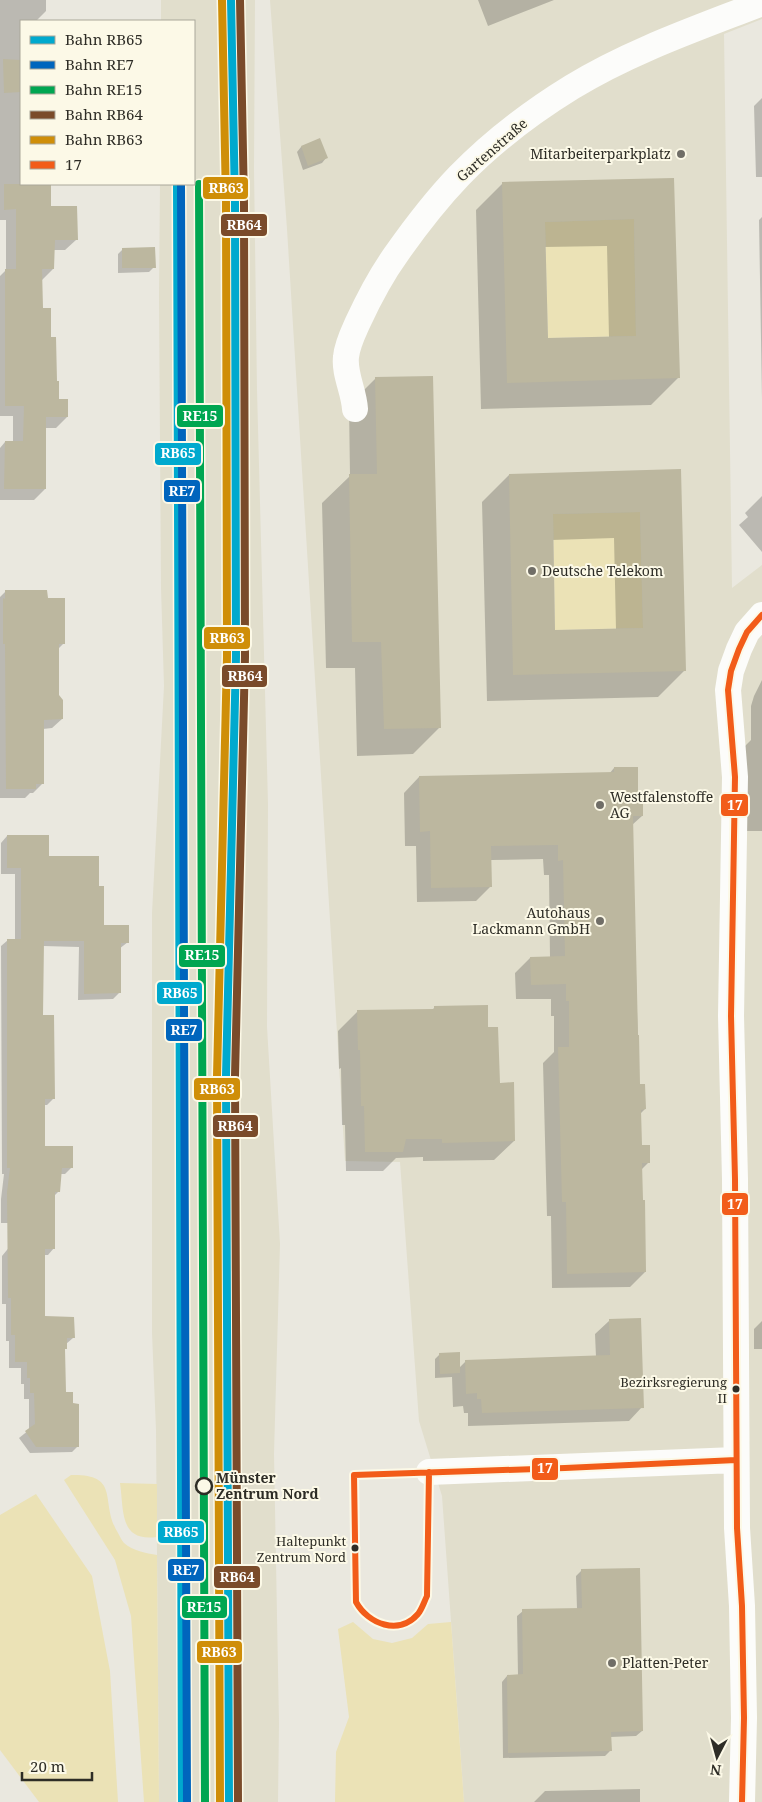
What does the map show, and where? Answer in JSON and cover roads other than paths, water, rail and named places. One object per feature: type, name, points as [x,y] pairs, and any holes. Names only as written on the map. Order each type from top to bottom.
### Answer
[{"type":"street","name":"Gartenstraße","points":[[355,409],[354,396],[346,367],[346,358],[353,334],[368,300],[379,278],[419,222],[459,176],[499,140],[572,88],[613,66],[676,37],[762,3]]},
{"type":"street","points":[[742,1802],[744,1718],[737,1528],[735,1189],[731,1016],[735,777],[728,690],[731,670],[739,649],[747,632],[762,616]]},
{"type":"street","points":[[429,1472],[736,1460]]},
{"type":"rail line","name":"RB63","points":[[220,1802],[217,1076],[227,657],[226,203],[222,0]]},
{"type":"rail line","name":"RB65","points":[[229,1802],[226,1076],[236,657],[235,203],[231,0]]},
{"type":"rail line","name":"RB64","points":[[238,1802],[235,1076],[245,657],[244,203],[240,0]]},
{"type":"rail line","name":"RE15","points":[[199,184],[205,1802]]},
{"type":"rail line","name":"RB65","points":[[177,185],[182,1802]]},
{"type":"rail line","name":"RE7","points":[[181,185],[187,1802]]},
{"type":"place","name":"Mitarbeiterparkplatz","points":[[681,154]]},
{"type":"place","name":"Deutsche Telekom","points":[[532,571]]},
{"type":"place","name":"Westfalenstoffe AG","points":[[600,805]]},
{"type":"place","name":"Autohaus Lackmann GmbH","points":[[600,921]]},
{"type":"place","name":"Bezirksregierung II","points":[[736,1389]]},
{"type":"place","name":"Münster Zentrum Nord","points":[[204,1486]]},
{"type":"place","name":"Haltepunkt Zentrum Nord","points":[[355,1548]]},
{"type":"place","name":"Platten-Peter","points":[[612,1663]]}]
